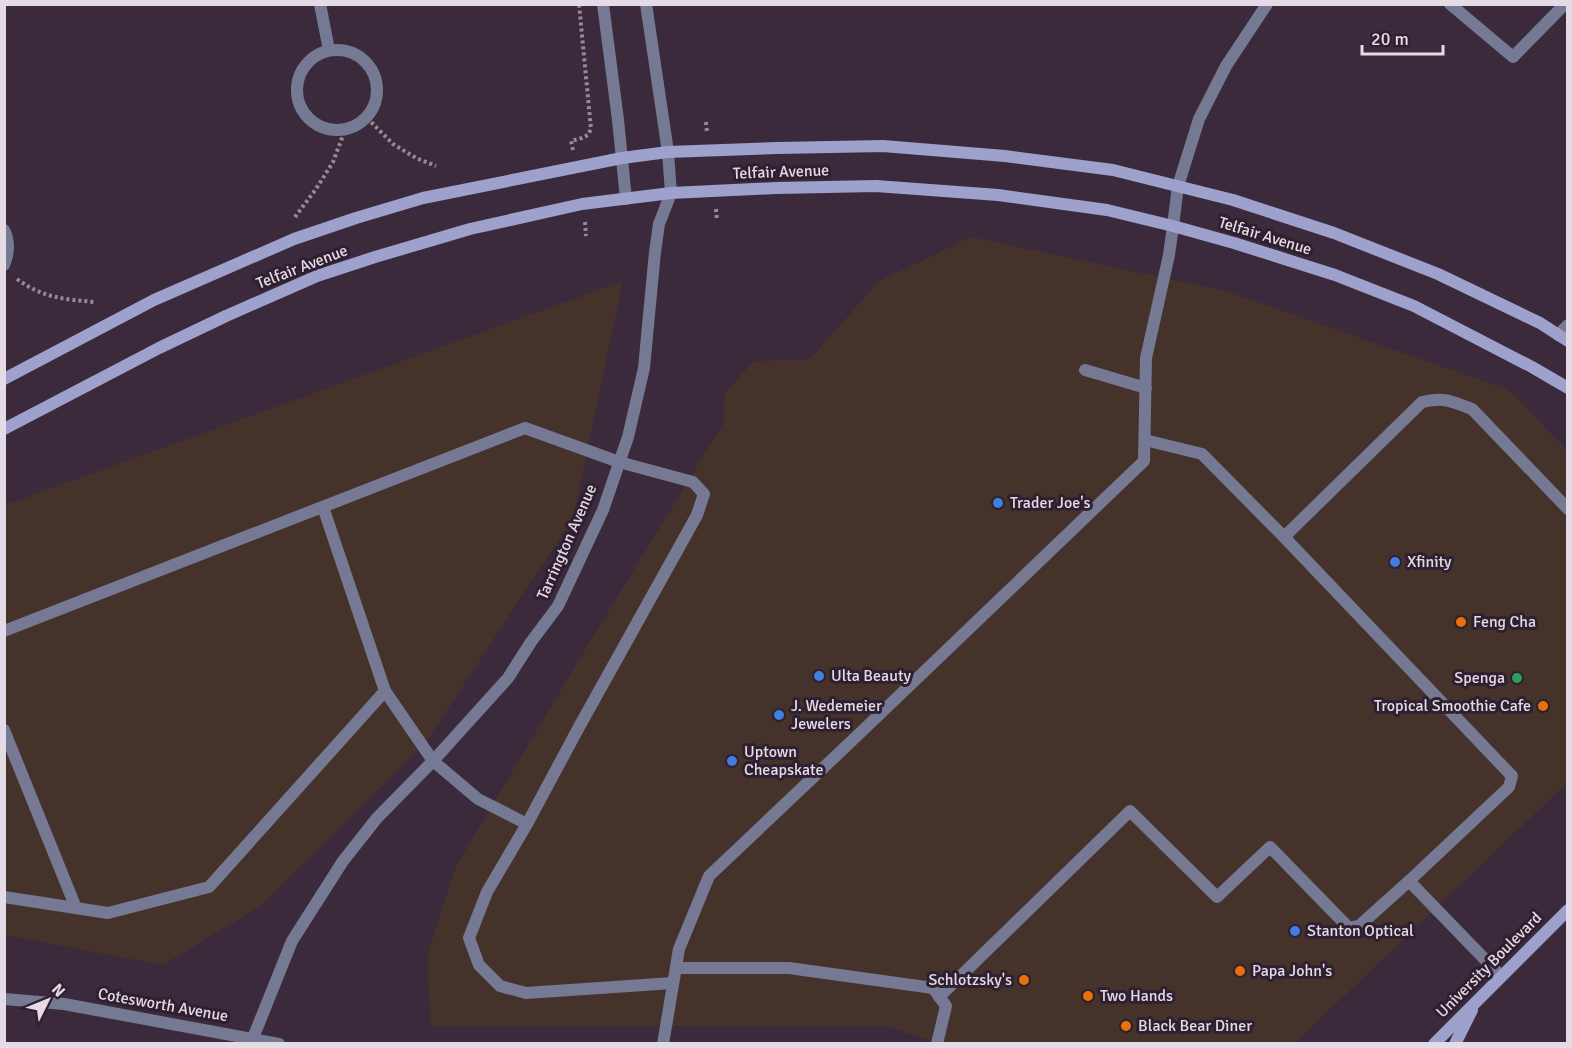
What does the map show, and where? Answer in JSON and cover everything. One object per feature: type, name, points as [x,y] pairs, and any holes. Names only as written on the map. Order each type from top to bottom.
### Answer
[{"type":"street","points":[[320,4],[329,50]]},
{"type":"street","points":[[603,4],[626,199]]},
{"type":"street","name":"Tarrington Avenue","points":[[251,1041],[292,941],[337,871],[377,818],[508,678],[558,606],[603,510],[628,437],[644,368],[659,224],[671,193],[668,152],[646,4]]},
{"type":"street","points":[[663,1044],[679,949],[709,876],[1144,460],[1146,358],[1169,255],[1178,186],[1199,119],[1226,66],[1267,4]]},
{"type":"street","points":[[1450,4],[1513,57],[1565,4]]},
{"type":"street","points":[[329,50],[354,53],[365,60],[373,70],[378,95],[367,118],[357,126],[345,130],[331,130],[318,126],[307,117],[300,105],[297,91],[299,77],[306,64],[316,55],[329,50]]},
{"type":"street","name":"Telfair Avenue","points":[[4,378],[154,300],[294,239],[356,218],[423,198],[622,158],[668,152],[777,147],[883,147],[1005,156],[1113,170],[1233,200],[1334,233],[1438,274],[1540,323],[1563,338]]},
{"type":"street","name":"Telfair Avenue","points":[[4,429],[216,320],[317,276],[375,257],[470,229],[582,204],[671,193],[776,188],[876,186],[998,195],[1107,210],[1173,226],[1335,275],[1414,306],[1568,388]]},
{"type":"street","points":[[4,230],[8,237],[9,253],[4,265]]},
{"type":"street","points":[[1563,338],[1568,325]]},
{"type":"street","points":[[1085,370],[1146,388]]},
{"type":"street","points":[[1284,537],[1422,402],[1440,398],[1472,409],[1568,509]]},
{"type":"street","points":[[4,631],[525,428],[619,462],[693,483],[704,494],[697,515],[527,824],[487,892],[469,938],[479,965],[500,986],[526,993],[673,983]]},
{"type":"street","points":[[939,997],[1130,811],[1217,897],[1270,847],[1349,928],[1359,926],[1509,787],[1512,776],[1202,454],[1146,440]]},
{"type":"street","points":[[323,507],[385,691],[432,761],[478,799],[527,824]]},
{"type":"street","points":[[4,897],[108,913],[209,886],[385,691]]},
{"type":"street","points":[[4,730],[76,908]]},
{"type":"street","points":[[1409,881],[1501,976]]},
{"type":"street","name":"University Boulevard","points":[[1434,1044],[1568,910]]},
{"type":"street","points":[[676,968],[789,968],[933,988],[946,1006],[937,1044]]},
{"type":"street","name":"Cotesworth Avenue","points":[[4,999],[64,1004],[251,1041],[279,1044]]},
{"type":"street","points":[[1455,1044],[1476,1001]]},
{"type":"path","points":[[573,151],[572,141],[588,135],[591,129],[579,4]]},
{"type":"path","points":[[367,118],[393,144],[416,158],[436,166]]},
{"type":"path","points":[[295,217],[333,162],[345,130]]},
{"type":"path","points":[[585,221],[586,236]]},
{"type":"path","points":[[13,276],[31,289],[51,297],[94,302]]},
{"type":"shaded area","points":[[971,237],[1226,291],[1509,390],[1567,450],[1567,783],[1295,1043],[939,1044],[886,1026],[431,1026],[427,956],[456,866],[723,424],[725,392],[754,361],[810,359],[879,281]]},
{"type":"shaded area","points":[[623,281],[573,518],[425,744],[259,907],[163,965],[5,935],[5,505]]},
{"type":"place","name":"Trader Joe's","points":[[998,503]]},
{"type":"place","name":"Xfinity","points":[[1395,562]]},
{"type":"place","name":"Feng Cha","points":[[1461,622]]},
{"type":"place","name":"Ulta Beauty","points":[[819,676]]},
{"type":"place","name":"Spenga","points":[[1517,678]]},
{"type":"place","name":"Tropical Smoothie Cafe","points":[[1543,706]]},
{"type":"place","name":"J. Wedemeier Jewelers","points":[[779,715]]},
{"type":"place","name":"Uptown Cheapskate","points":[[732,761]]},
{"type":"place","name":"Stanton Optical","points":[[1295,931]]},
{"type":"place","name":"Papa John's","points":[[1240,971]]},
{"type":"place","name":"Schlotzsky's","points":[[1024,980]]},
{"type":"place","name":"Two Hands","points":[[1088,996]]},
{"type":"place","name":"Black Bear Diner","points":[[1126,1026]]}]
